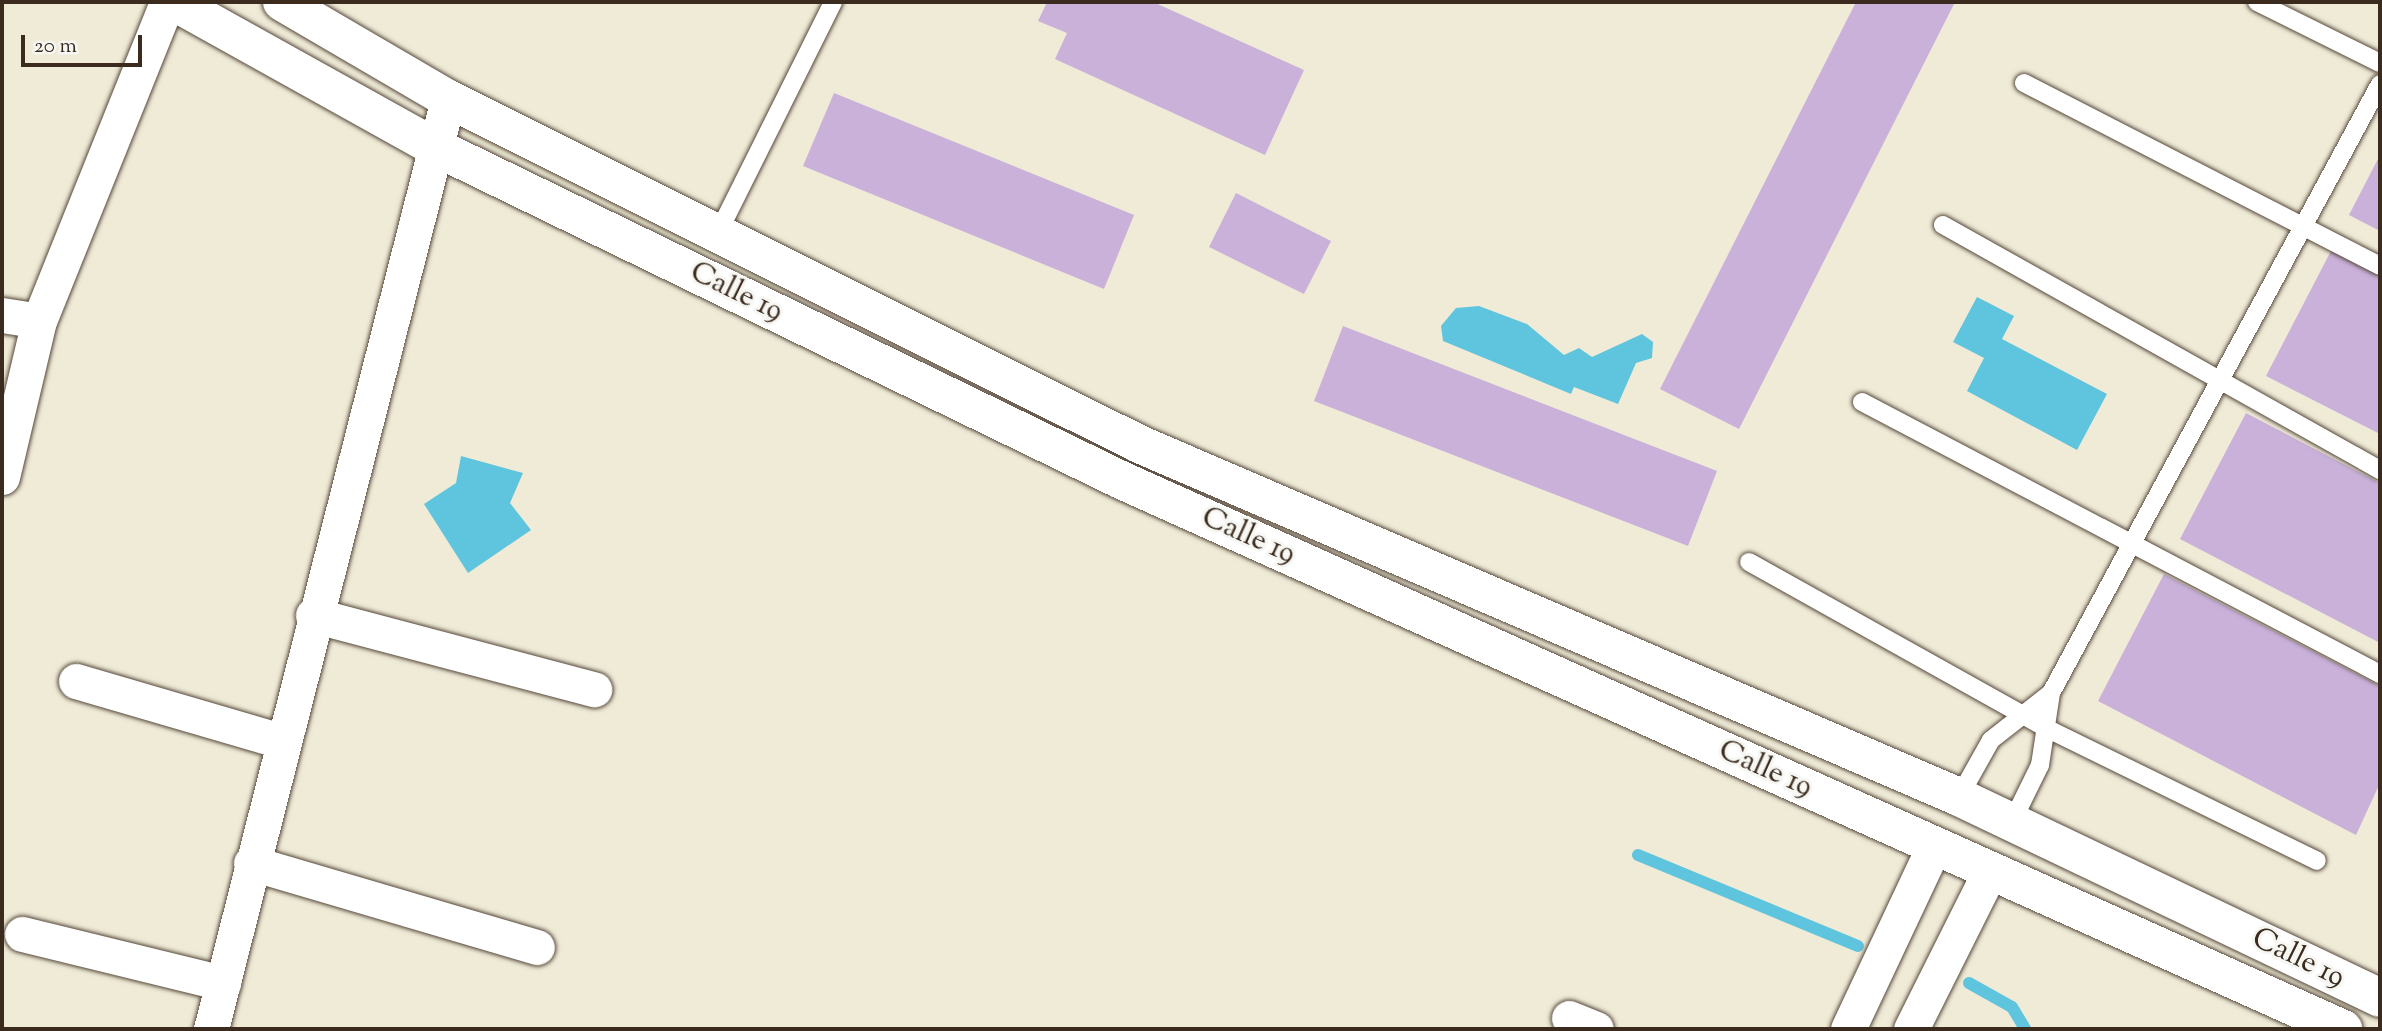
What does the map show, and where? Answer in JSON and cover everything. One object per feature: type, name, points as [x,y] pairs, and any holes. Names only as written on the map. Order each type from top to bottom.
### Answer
[{"type":"street","points":[[2,477],[39,321],[166,2]]},
{"type":"street","name":"Calle 19","points":[[174,2],[433,146],[1121,480],[2328,1026]]},
{"type":"street","name":"Calle 19","points":[[282,2],[448,99],[1139,444],[1959,797],[2380,998]]},
{"type":"street","points":[[211,1029],[313,615],[433,146],[448,99]]},
{"type":"street","points":[[699,275],[718,233]]},
{"type":"street","points":[[2,315],[39,321]]},
{"type":"street","points":[[313,615],[594,689]]},
{"type":"street","points":[[76,681],[281,741]]},
{"type":"street","points":[[1848,1029],[1959,797]]},
{"type":"street","points":[[1912,1029],[2012,822]]},
{"type":"street","points":[[251,863],[537,947]]},
{"type":"street","points":[[22,934],[223,983]]},
{"type":"street","points":[[2328,1026],[2340,979]]},
{"type":"lane","points":[[718,233],[833,2]]},
{"type":"lane","points":[[2257,2],[2380,63]]},
{"type":"lane","points":[[2024,83],[2380,266]]},
{"type":"lane","points":[[2012,822],[2050,730],[2051,693],[2380,84]]},
{"type":"lane","points":[[1943,225],[2380,470]]},
{"type":"lane","points":[[1862,402],[2380,674]]},
{"type":"lane","points":[[1121,480],[1139,444]]},
{"type":"lane","points":[[1163,499],[1182,461]]},
{"type":"lane","points":[[1749,562],[2050,730],[2317,861]]},
{"type":"lane","points":[[1959,797],[1991,740],[2021,713],[2051,693]]},
{"type":"water","points":[[1977,297],[2014,316],[2002,339],[2107,394],[2077,450],[1967,391],[1984,358],[1953,342]]},
{"type":"water","points":[[1479,306],[1527,324],[1564,355],[1579,348],[1592,357],[1642,334],[1653,342],[1652,358],[1636,363],[1618,404],[1574,387],[1571,394],[1443,341],[1441,326],[1456,308]]},
{"type":"water","points":[[461,456],[523,473],[510,503],[531,530],[468,573],[424,504],[456,483]]},
{"type":"building","points":[[1047,2],[1153,2],[1304,70],[1265,155],[1055,59],[1067,33],[1038,21]]},
{"type":"building","points":[[1856,2],[1955,2],[1739,429],[1660,389]]},
{"type":"building","points":[[834,93],[1134,215],[1104,289],[803,166]]},
{"type":"building","points":[[2380,155],[2380,231],[2349,215]]},
{"type":"building","points":[[1236,193],[1331,241],[1304,294],[1209,247]]},
{"type":"building","points":[[2332,249],[2380,274],[2380,434],[2266,376]]},
{"type":"building","points":[[1343,326],[1717,471],[1688,546],[1314,401]]},
{"type":"building","points":[[2246,413],[2380,483],[2380,643],[2180,539]]},
{"type":"building","points":[[2164,574],[2380,686],[2380,783],[2356,835],[2098,701]]},
{"type":"waterway","points":[[1638,855],[1858,946]]},
{"type":"waterway","points":[[1969,983],[2012,1007],[2025,1029]]}]
